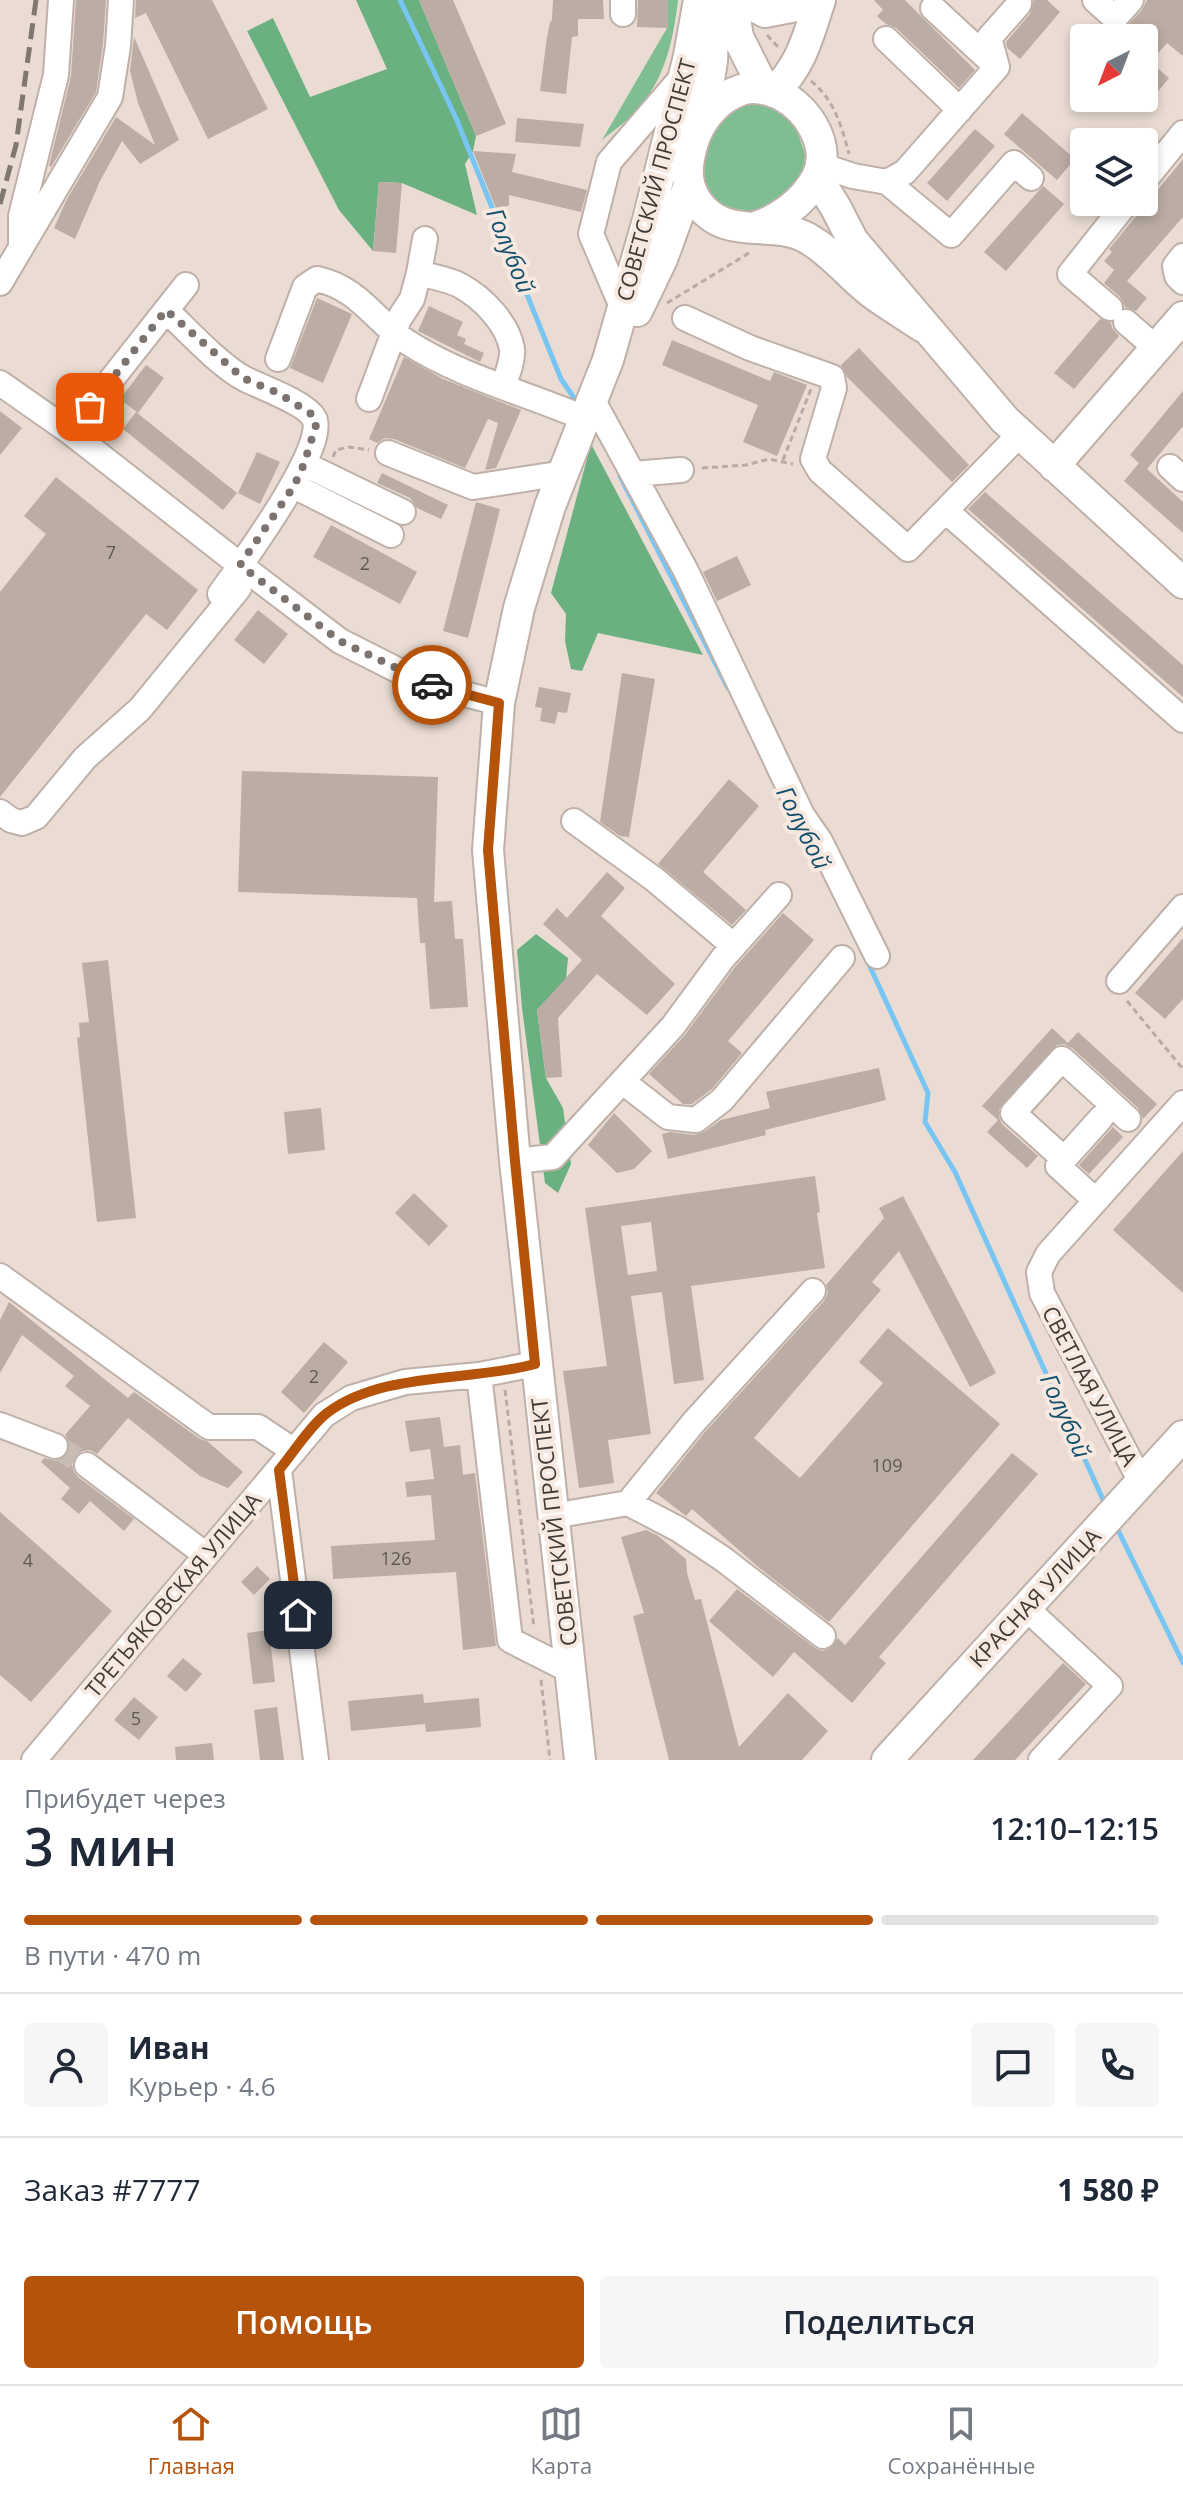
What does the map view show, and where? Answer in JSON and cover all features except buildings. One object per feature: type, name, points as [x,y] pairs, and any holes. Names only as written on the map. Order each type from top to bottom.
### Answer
[{"type":"main road","name":"СОВЕТСКИЙ ПРОСПЕКТ","points":[[580,1760],[535,1364],[488,850],[499,703],[519,608],[555,477],[608,360],[684,74],[699,0]]},
{"type":"main road","name":"СОВЕТСКИЙ ПРОСПЕКТ","points":[[703,118],[712,61],[714,0]]},
{"type":"main road","points":[[732,0],[738,37],[768,90]]},
{"type":"main road","points":[[742,0],[765,12],[796,6],[802,0]]},
{"type":"main road","points":[[768,90],[790,76],[820,0]]},
{"type":"main road","points":[[923,327],[873,293],[806,237],[781,230],[756,237],[722,224],[700,206],[688,188],[687,165],[703,118],[722,100],[740,90],[768,90],[795,102],[812,123],[821,146],[819,171],[853,241],[901,296],[923,327],[1019,435],[1183,583]]},
{"type":"main road","points":[[756,237],[785,213],[819,171]]},
{"type":"main road","name":"СОВЕТСКИЙ ПРОСПЕКТ","points":[[608,360],[662,259],[688,188]]},
{"type":"main road","points":[[1054,466],[1183,317]]},
{"type":"main road","name":"КРАСНАЯ УЛИЦА","points":[[887,1760],[1183,1436]]},
{"type":"street","points":[[21,250],[21,216],[56,75],[61,0]]},
{"type":"street","points":[[0,283],[110,97],[121,0]]},
{"type":"street","points":[[997,67],[989,38],[1019,4],[1019,0]]},
{"type":"street","points":[[1095,0],[1115,18],[1131,0]]},
{"type":"street","points":[[933,8],[997,67]]},
{"type":"street","points":[[886,39],[960,110]]},
{"type":"street","points":[[887,182],[905,172],[997,67]]},
{"type":"street","points":[[623,309],[591,234],[609,162],[684,74]]},
{"type":"street","points":[[1158,164],[1183,133]]},
{"type":"street","points":[[819,171],[887,182],[951,235],[1014,163],[1031,178]]},
{"type":"street","points":[[1116,216],[1070,274],[1156,348]]},
{"type":"street","points":[[369,399],[395,332],[412,299],[425,239]]},
{"type":"street","points":[[1183,256],[1175,266],[1177,276],[1183,282]]},
{"type":"street","points":[[419,273],[461,286],[493,311],[507,334],[512,351],[503,386]]},
{"type":"street","points":[[278,359],[305,287],[317,279],[351,291],[406,342],[447,364],[586,413],[633,474],[686,571],[802,815],[820,841],[877,956]]},
{"type":"street","points":[[70,432],[186,285]]},
{"type":"street","points":[[0,812],[22,823],[36,817],[85,758],[140,709],[245,569],[294,486],[315,469],[316,425],[313,415],[278,393],[243,378],[166,310]]},
{"type":"street","points":[[675,311],[750,348],[832,377],[834,388],[813,459],[820,471],[908,549],[1019,435]]},
{"type":"street","points":[[0,383],[70,432],[340,641],[423,683],[499,703]]},
{"type":"street","points":[[388,453],[473,487],[555,477]]},
{"type":"street","points":[[633,474],[669,464]]},
{"type":"street","points":[[315,469],[403,512]]},
{"type":"street","points":[[294,486],[391,535]]},
{"type":"street","points":[[946,511],[1183,720]]},
{"type":"street","points":[[220,594],[245,569]]},
{"type":"street","points":[[574,821],[654,879],[734,946]]},
{"type":"street","points":[[515,1161],[553,1157],[673,1026],[734,946],[779,895]]},
{"type":"street","points":[[1119,987],[1183,907]]},
{"type":"street","points":[[623,1082],[668,1117],[696,1120],[722,1100],[842,958]]},
{"type":"street","points":[[1064,1159],[1013,1113],[1062,1059],[1128,1119]]},
{"type":"street","name":"СВЕТЛАЯ УЛИЦА","points":[[1141,1482],[1042,1293],[1039,1272],[1048,1254],[1183,1103]]},
{"type":"street","points":[[1095,1200],[1058,1166],[1101,1118]]},
{"type":"street","points":[[0,1276],[209,1427],[258,1427],[287,1460],[316,1760]]},
{"type":"street","points":[[628,1503],[693,1423],[813,1291]]},
{"type":"street","name":"ТРЕТЬЯКОВСКАЯ УЛИЦА","points":[[34,1760],[324,1415],[351,1398],[405,1382],[479,1375],[535,1364]]},
{"type":"street","points":[[479,1375],[510,1640],[571,1671]]},
{"type":"street","points":[[0,1425],[55,1446]]},
{"type":"street","points":[[87,1465],[206,1555]]},
{"type":"street","points":[[553,1516],[628,1503],[678,1529],[723,1559],[823,1636]]},
{"type":"street","points":[[1026,1608],[1110,1686],[1041,1760]]},
{"type":"path","points":[[675,311],[756,237]]},
{"type":"path","points":[[782,461],[815,378]]},
{"type":"path","points":[[315,469],[336,450],[349,447],[388,453]]},
{"type":"path","points":[[669,464],[746,465],[769,459],[802,467],[816,464]]},
{"type":"path","points":[[1119,987],[1183,1069]]},
{"type":"green space","points":[[356,0],[419,0],[476,136],[473,151],[465,164],[477,215],[402,183],[379,182],[373,251],[339,210],[247,31],[273,18],[310,97],[387,69]]},
{"type":"green space","points":[[668,0],[678,0],[670,45],[661,73],[636,111],[602,140],[667,28]]},
{"type":"green space","points":[[758,101],[778,107],[794,121],[805,154],[803,175],[774,208],[740,217],[705,194],[699,161],[712,126],[740,103]]},
{"type":"green space","points":[[591,444],[703,655],[598,633],[582,671],[571,669],[565,641],[566,614],[551,593]]},
{"type":"green space","points":[[536,934],[568,958],[566,979],[537,1010],[546,1078],[563,1108],[571,1164],[558,1193],[545,1183],[517,950]]},
{"type":"waterway","name":"Голубой","points":[[400,0],[456,118],[561,379],[579,405]]},
{"type":"waterway","name":"Голубой","points":[[620,476],[728,688]]},
{"type":"waterway","name":"Голубой","points":[[867,960],[928,1093],[925,1122],[955,1172],[1105,1504]]},
{"type":"waterway","name":"Голубой","points":[[1115,1524],[1183,1663]]},
{"type":"tunnel","points":[[55,1446],[87,1465]]},
{"type":"railway","points":[[0,204],[16,145],[36,0]]},
{"type":"way so far","points":[[90,407],[166,310],[243,378],[278,393],[313,415],[316,425],[294,486],[240,565],[340,641],[432,685]]},
{"type":"route","points":[[298,1615],[279,1470],[324,1415],[351,1398],[405,1382],[479,1375],[535,1364],[488,850],[499,703],[432,685]]}]
